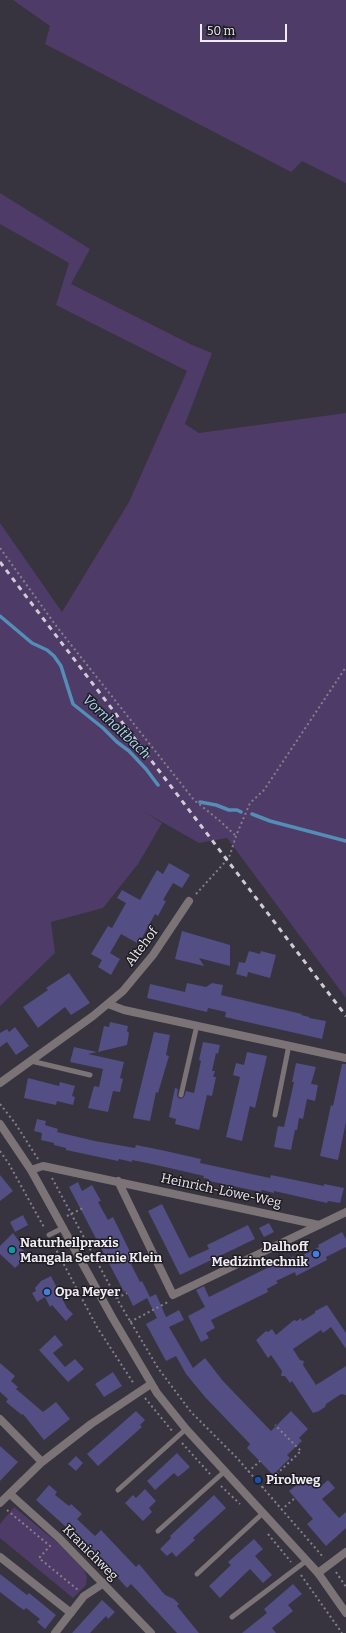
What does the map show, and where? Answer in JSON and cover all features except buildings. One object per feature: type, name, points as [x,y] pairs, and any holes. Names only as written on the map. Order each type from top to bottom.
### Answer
[{"type":"street","name":"Altehof","points":[[0,1083],[108,1004],[123,991],[153,955],[189,901]]},
{"type":"street","points":[[108,1004],[124,1010],[197,1024],[346,1058]]},
{"type":"street","points":[[0,1124],[31,1170],[112,1317],[151,1384],[186,1429],[318,1573],[346,1614]]},
{"type":"street","name":"Heinrich-Löwe-Weg","points":[[31,1170],[43,1166],[319,1225]]},
{"type":"street","points":[[118,1181],[173,1295],[346,1212]]},
{"type":"street","points":[[2,1505],[10,1494],[42,1462],[91,1424],[151,1384]]},
{"type":"street","points":[[0,1419],[42,1462]]},
{"type":"street","name":"Kranichweg","points":[[10,1494],[59,1538],[151,1633]]},
{"type":"street","points":[[318,1573],[346,1552]]},
{"type":"street","points":[[0,1557],[71,1613]]},
{"type":"street","points":[[55,1633],[84,1596],[104,1584]]},
{"type":"lane","points":[[182,1095],[197,1024]]},
{"type":"lane","points":[[275,1115],[289,1045]]},
{"type":"lane","points":[[31,1061],[90,1075]]},
{"type":"lane","points":[[48,1235],[63,1228]]},
{"type":"lane","points":[[118,1490],[186,1429]]},
{"type":"lane","points":[[158,1532],[225,1471]]},
{"type":"lane","points":[[197,1574],[263,1513]]},
{"type":"lane","points":[[232,1617],[306,1560]]},
{"type":"path","points":[[0,548],[57,627],[194,800],[236,836]]},
{"type":"path","points":[[189,901],[227,860],[250,803],[264,790],[346,667]]},
{"type":"path","points":[[0,1104],[15,1123],[35,1155],[51,1176],[117,1299],[158,1368],[187,1406],[248,1472],[329,1564],[346,1587]]},
{"type":"path","points":[[71,1214],[83,1208]]},
{"type":"path","points":[[117,1299],[127,1293]]},
{"type":"path","points":[[130,1322],[168,1302],[173,1295]]},
{"type":"path","points":[[262,1488],[301,1451],[275,1425]]},
{"type":"path","points":[[248,1472],[260,1461]]},
{"type":"path","points":[[281,1510],[295,1498]]},
{"type":"path","name":"Kranichweg","points":[[2,1505],[50,1546],[39,1558],[84,1596]]},
{"type":"shaded area","points":[[13,0],[346,0],[346,183],[302,161],[291,172],[45,44],[50,26]]},
{"type":"shaded area","points":[[0,193],[90,249],[71,284],[192,345],[212,353],[185,424],[199,433],[346,413],[346,998],[227,838],[199,843],[141,810],[162,823],[138,864],[103,908],[51,922],[55,953],[0,1006],[0,523],[62,612],[129,502],[187,371],[56,305],[69,263],[0,224]]},
{"type":"shaded area","points":[[14,1507],[59,1544],[84,1570],[87,1577],[86,1585],[73,1598],[0,1538],[0,1524]]},
{"type":"waterway","name":"Vornholtbach","points":[[0,616],[32,643],[47,650],[54,656],[61,666],[73,704],[129,751],[146,769],[158,785]]},
{"type":"waterway","name":"Vornholtbach","points":[[200,802],[241,812]]},
{"type":"waterway","name":"Vornholtbach","points":[[252,814],[270,821],[346,841]]},
{"type":"railway","points":[[0,562],[346,1016]]},
{"type":"place","name":"Naturheilpraxis Mangala Setfanie Klein","points":[[12,1250]]},
{"type":"place","name":"Dalhoff Medizintechnik","points":[[316,1254]]},
{"type":"place","name":"Opa Meyer","points":[[47,1292]]},
{"type":"place","name":"Pirolweg","points":[[258,1480]]}]
